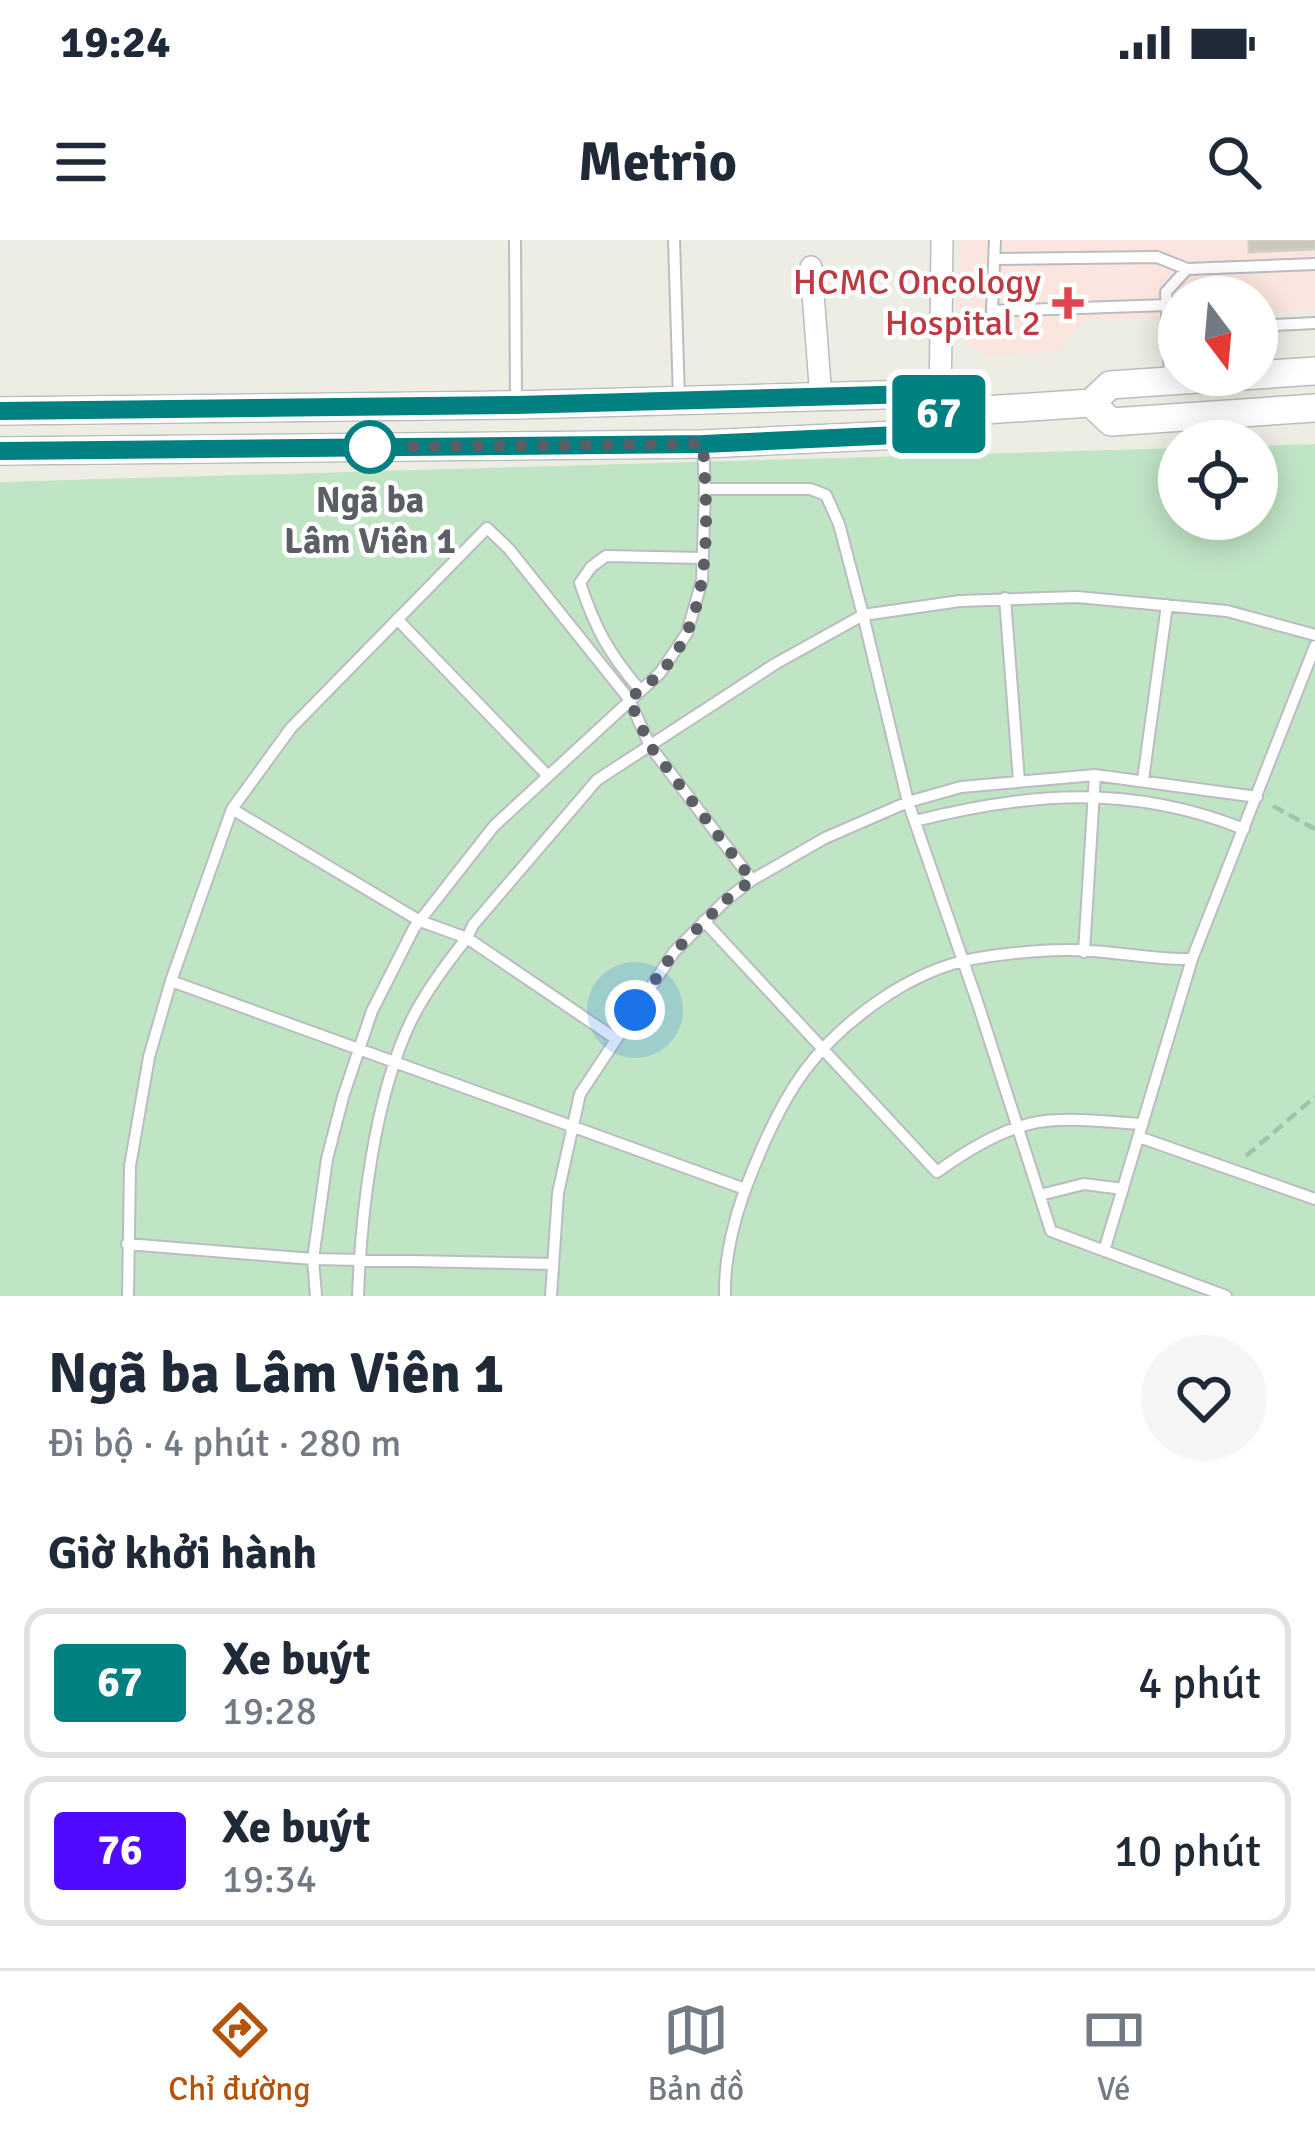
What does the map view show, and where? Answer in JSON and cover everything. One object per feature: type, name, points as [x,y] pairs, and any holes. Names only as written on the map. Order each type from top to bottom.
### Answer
[{"type":"street","points":[[0,451],[703,444],[920,434],[940,413],[942,240]]},
{"type":"street","points":[[811,267],[821,398]]},
{"type":"street","points":[[1278,374],[1315,371]]},
{"type":"street","points":[[0,411],[916,394],[940,413],[1091,403],[1110,385],[1158,383]]},
{"type":"street","points":[[1091,403],[1111,422],[1315,408]]},
{"type":"lane","points":[[515,240],[516,405]]},
{"type":"lane","points":[[674,240],[679,401]]},
{"type":"lane","points":[[995,240],[992,311],[1158,305]]},
{"type":"lane","points":[[994,259],[1156,257],[1187,269],[1315,264]]},
{"type":"lane","points":[[1181,276],[1187,269]]},
{"type":"lane","points":[[1278,325],[1315,323]]},
{"type":"lane","points":[[316,1296],[313,1259],[327,1159],[372,1011],[414,928],[494,826],[660,673],[687,633],[702,580],[703,444]]},
{"type":"lane","points":[[705,489],[809,489],[826,495],[863,615],[908,802],[1051,1232],[1226,1296]]},
{"type":"lane","points":[[128,1296],[130,1166],[145,1079],[172,981],[232,809],[291,728],[487,528],[629,699],[650,746],[752,880]]},
{"type":"lane","points":[[640,690],[611,656],[580,583],[606,556],[703,557]]},
{"type":"lane","points":[[358,1296],[375,1140],[411,1022],[473,925],[597,780],[775,664],[863,615],[1005,598],[1077,597],[1226,611],[1315,635]]},
{"type":"lane","points":[[1005,598],[1019,781]]},
{"type":"lane","points":[[1143,781],[1167,605]]},
{"type":"lane","points":[[397,620],[548,776]]},
{"type":"lane","points":[[1104,1251],[1192,959],[1315,646]]},
{"type":"lane","points":[[1084,952],[1095,775]]},
{"type":"lane","points":[[551,1296],[558,1193],[580,1094],[674,952],[752,880],[825,838],[908,802],[961,787],[1095,775],[1257,797]]},
{"type":"lane","points":[[915,821],[982,804],[1070,796],[1139,801],[1203,813],[1244,830]]},
{"type":"lane","points":[[232,809],[420,921],[466,938],[616,1039]]},
{"type":"lane","points":[[704,921],[937,1172],[973,1146],[1037,1122],[1097,1120],[1141,1130],[1315,1199]]},
{"type":"lane","points":[[725,1296],[731,1232],[771,1125],[798,1077],[854,1017],[908,982],[963,961],[1065,950],[1192,959]]},
{"type":"lane","points":[[172,981],[745,1189]]},
{"type":"lane","points":[[1040,1195],[1084,1184],[1123,1190]]},
{"type":"lane","points":[[127,1244],[313,1259],[554,1264]]},
{"type":"path","points":[[1257,797],[1315,830]]},
{"type":"path","points":[[1231,1169],[1315,1097]]},
{"type":"shaded area","name":"HCMC Oncology Hospital 2","points":[[960,240],[1315,240],[1315,310],[1278,311],[1278,276],[1158,276],[1158,317],[1084,320],[1058,352],[985,356],[968,344],[957,325]]},
{"type":"green space","points":[[1315,444],[1315,1296],[0,1296],[0,482],[1158,449],[1158,540],[1278,540],[1278,445]]},
{"type":"building","points":[[1249,240],[1315,240],[1315,249],[1249,252]]},
{"type":"bus line","name":"67","points":[[0,411],[916,394],[940,413],[920,434],[703,444],[0,451]]},
{"type":"place","name":"HCMC Oncology Hospital 2","points":[[1068,303]]},
{"type":"place","name":"Ngã ba Lâm Viên 1","points":[[370,447]]},
{"type":"route","points":[[370,447],[703,444],[702,580],[687,633],[660,673],[629,699],[650,746],[752,880],[674,952],[635,1010]]}]
